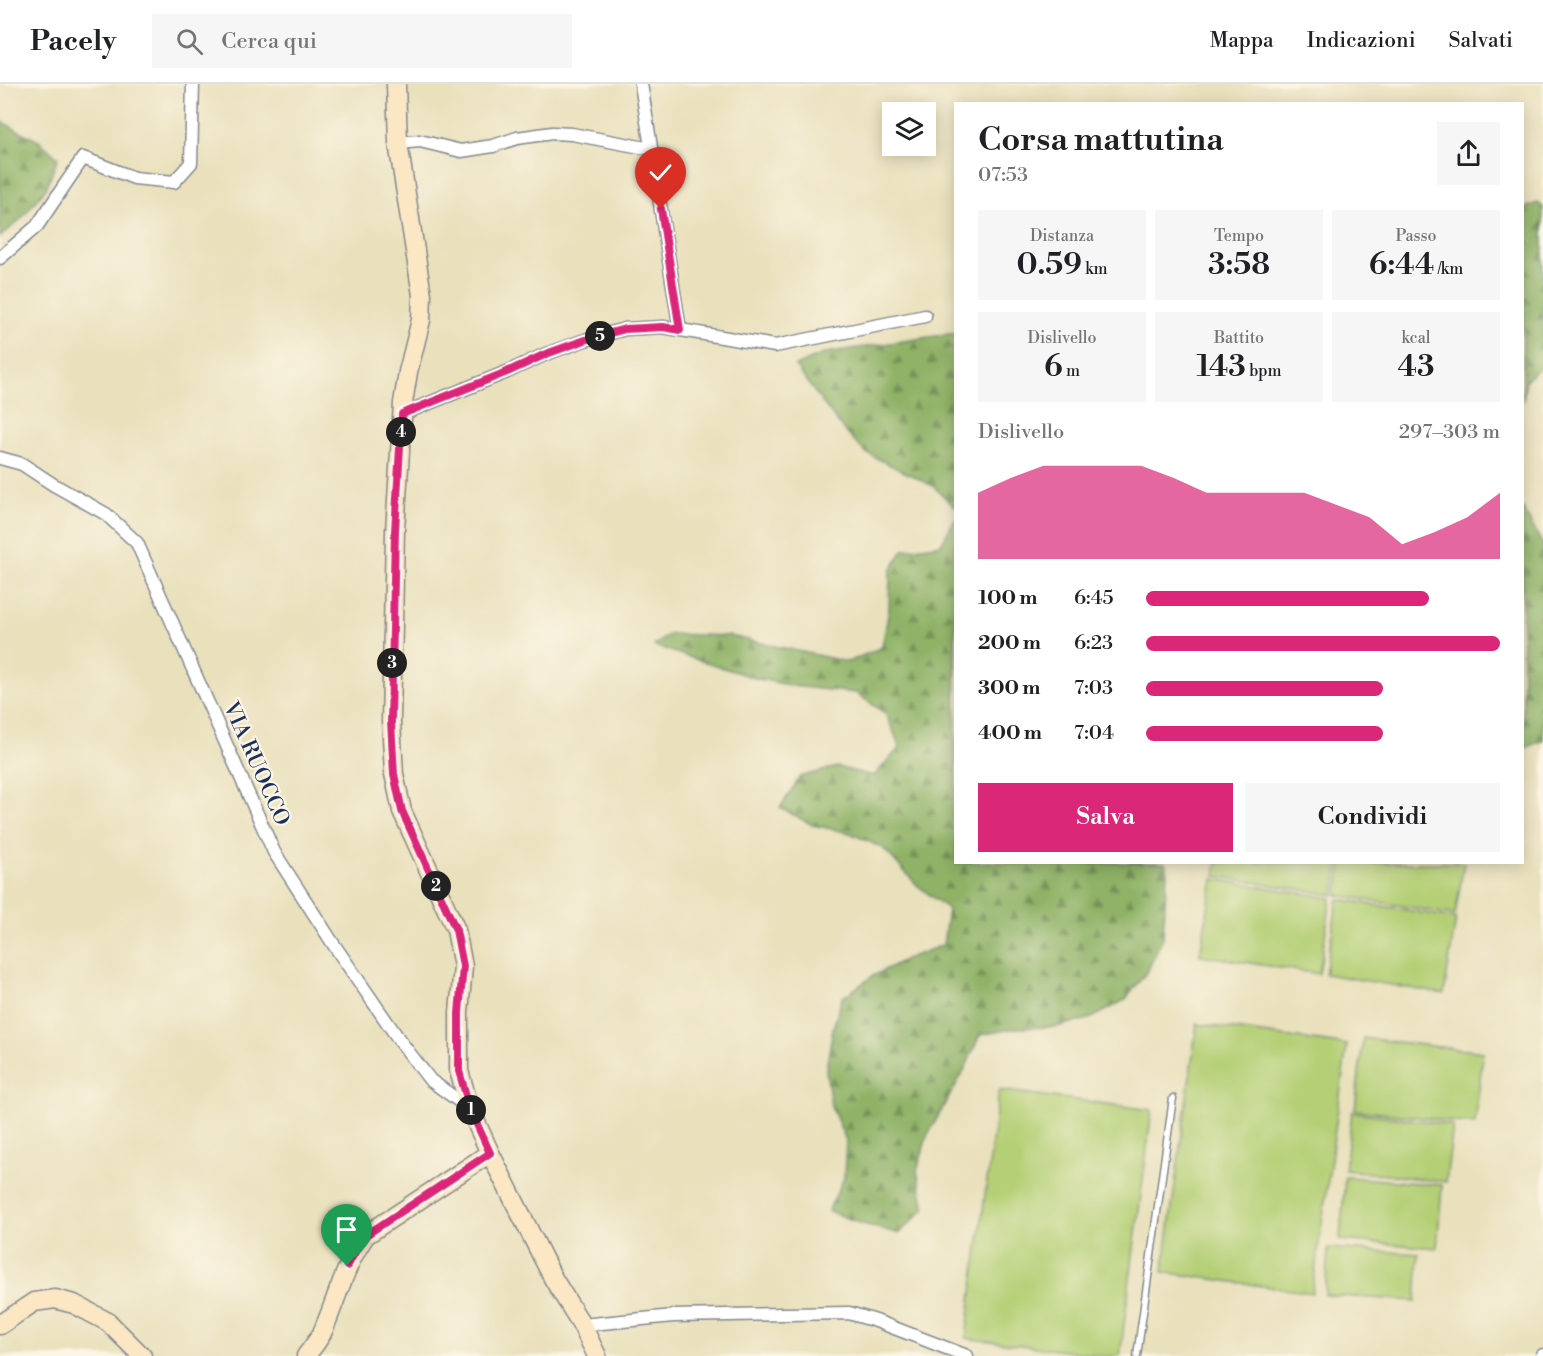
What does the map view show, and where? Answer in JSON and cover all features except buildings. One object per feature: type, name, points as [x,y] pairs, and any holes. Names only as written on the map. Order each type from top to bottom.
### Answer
[{"type":"street","points":[[0,258],[37,226],[83,158],[134,178],[174,182],[191,163],[193,84]]},
{"type":"street","points":[[396,84],[398,143],[422,295],[421,320],[408,372],[402,414],[394,555],[391,722],[394,774],[402,811],[456,930],[463,966],[459,1013],[459,1071],[470,1109],[554,1280],[582,1325],[597,1356]]},
{"type":"street","points":[[641,84],[680,330]]},
{"type":"street","points":[[398,143],[420,141],[461,151],[493,146],[517,138],[552,133],[572,134],[651,149]]},
{"type":"street","points":[[402,414],[546,354],[625,329],[663,327],[775,346],[925,316]]},
{"type":"street","name":"VIA RUOCCO","points":[[0,458],[22,464],[106,514],[137,543],[274,852],[399,1041],[430,1080],[470,1109]]},
{"type":"street","points":[[306,1356],[321,1336],[347,1266],[366,1235],[490,1153]]},
{"type":"street","points":[[0,1326],[34,1302],[55,1299],[74,1304],[108,1322],[142,1356]]},
{"type":"street","points":[[582,1325],[673,1316],[849,1313],[967,1356]]},
{"type":"lane","points":[[1137,1356],[1173,1098]]},
{"type":"green space","points":[[0,121],[39,141],[58,158],[46,188],[21,219],[0,237]]},
{"type":"green space","points":[[1538,203],[1543,207],[1543,365],[1526,380],[1524,395],[1524,211],[1527,207]]},
{"type":"green space","points":[[954,333],[954,506],[933,486],[866,453],[841,427],[795,366],[826,353]]},
{"type":"green space","points":[[1524,511],[1543,545],[1543,740],[1524,749]]},
{"type":"green space","points":[[954,521],[954,864],[1165,864],[1167,871],[1163,937],[1148,970],[1125,1000],[1092,1018],[1056,1027],[1017,1028],[980,1035],[965,1069],[927,1136],[917,1171],[925,1208],[899,1234],[828,1211],[844,1178],[846,1140],[831,1106],[826,1069],[833,1028],[842,998],[873,976],[906,959],[943,945],[948,909],[918,886],[883,848],[850,833],[813,825],[780,808],[800,777],[837,767],[874,776],[900,747],[886,714],[856,693],[792,686],[755,678],[654,646],[669,634],[730,636],[848,662],[882,647],[889,610],[890,572],[903,550],[941,544]]},
{"type":"green space","points":[[1217,864],[1339,864],[1334,895],[1215,876]]},
{"type":"green space","points":[[1342,864],[1464,864],[1455,915],[1337,895]]},
{"type":"green space","points":[[1213,879],[1331,898],[1319,974],[1200,955]]},
{"type":"green space","points":[[1338,899],[1456,918],[1444,994],[1325,974]]},
{"type":"green space","points":[[1197,1024],[1347,1045],[1312,1293],[1163,1272]]},
{"type":"green space","points":[[1363,1038],[1483,1052],[1475,1124],[1355,1110]]},
{"type":"green space","points":[[999,1090],[1152,1110],[1120,1356],[1103,1356],[966,1338]]},
{"type":"green space","points":[[1352,1112],[1453,1125],[1446,1182],[1345,1170]]},
{"type":"green space","points":[[1345,1177],[1442,1185],[1437,1248],[1340,1240]]},
{"type":"green space","points":[[1328,1248],[1419,1254],[1416,1301],[1325,1295]]},
{"type":"route","points":[[347,1266],[366,1235],[490,1153],[470,1109],[459,1071],[459,1013],[463,966],[456,930],[402,811],[394,774],[391,722],[395,531],[402,414],[585,340],[625,329],[663,327],[680,330],[661,209]]}]
